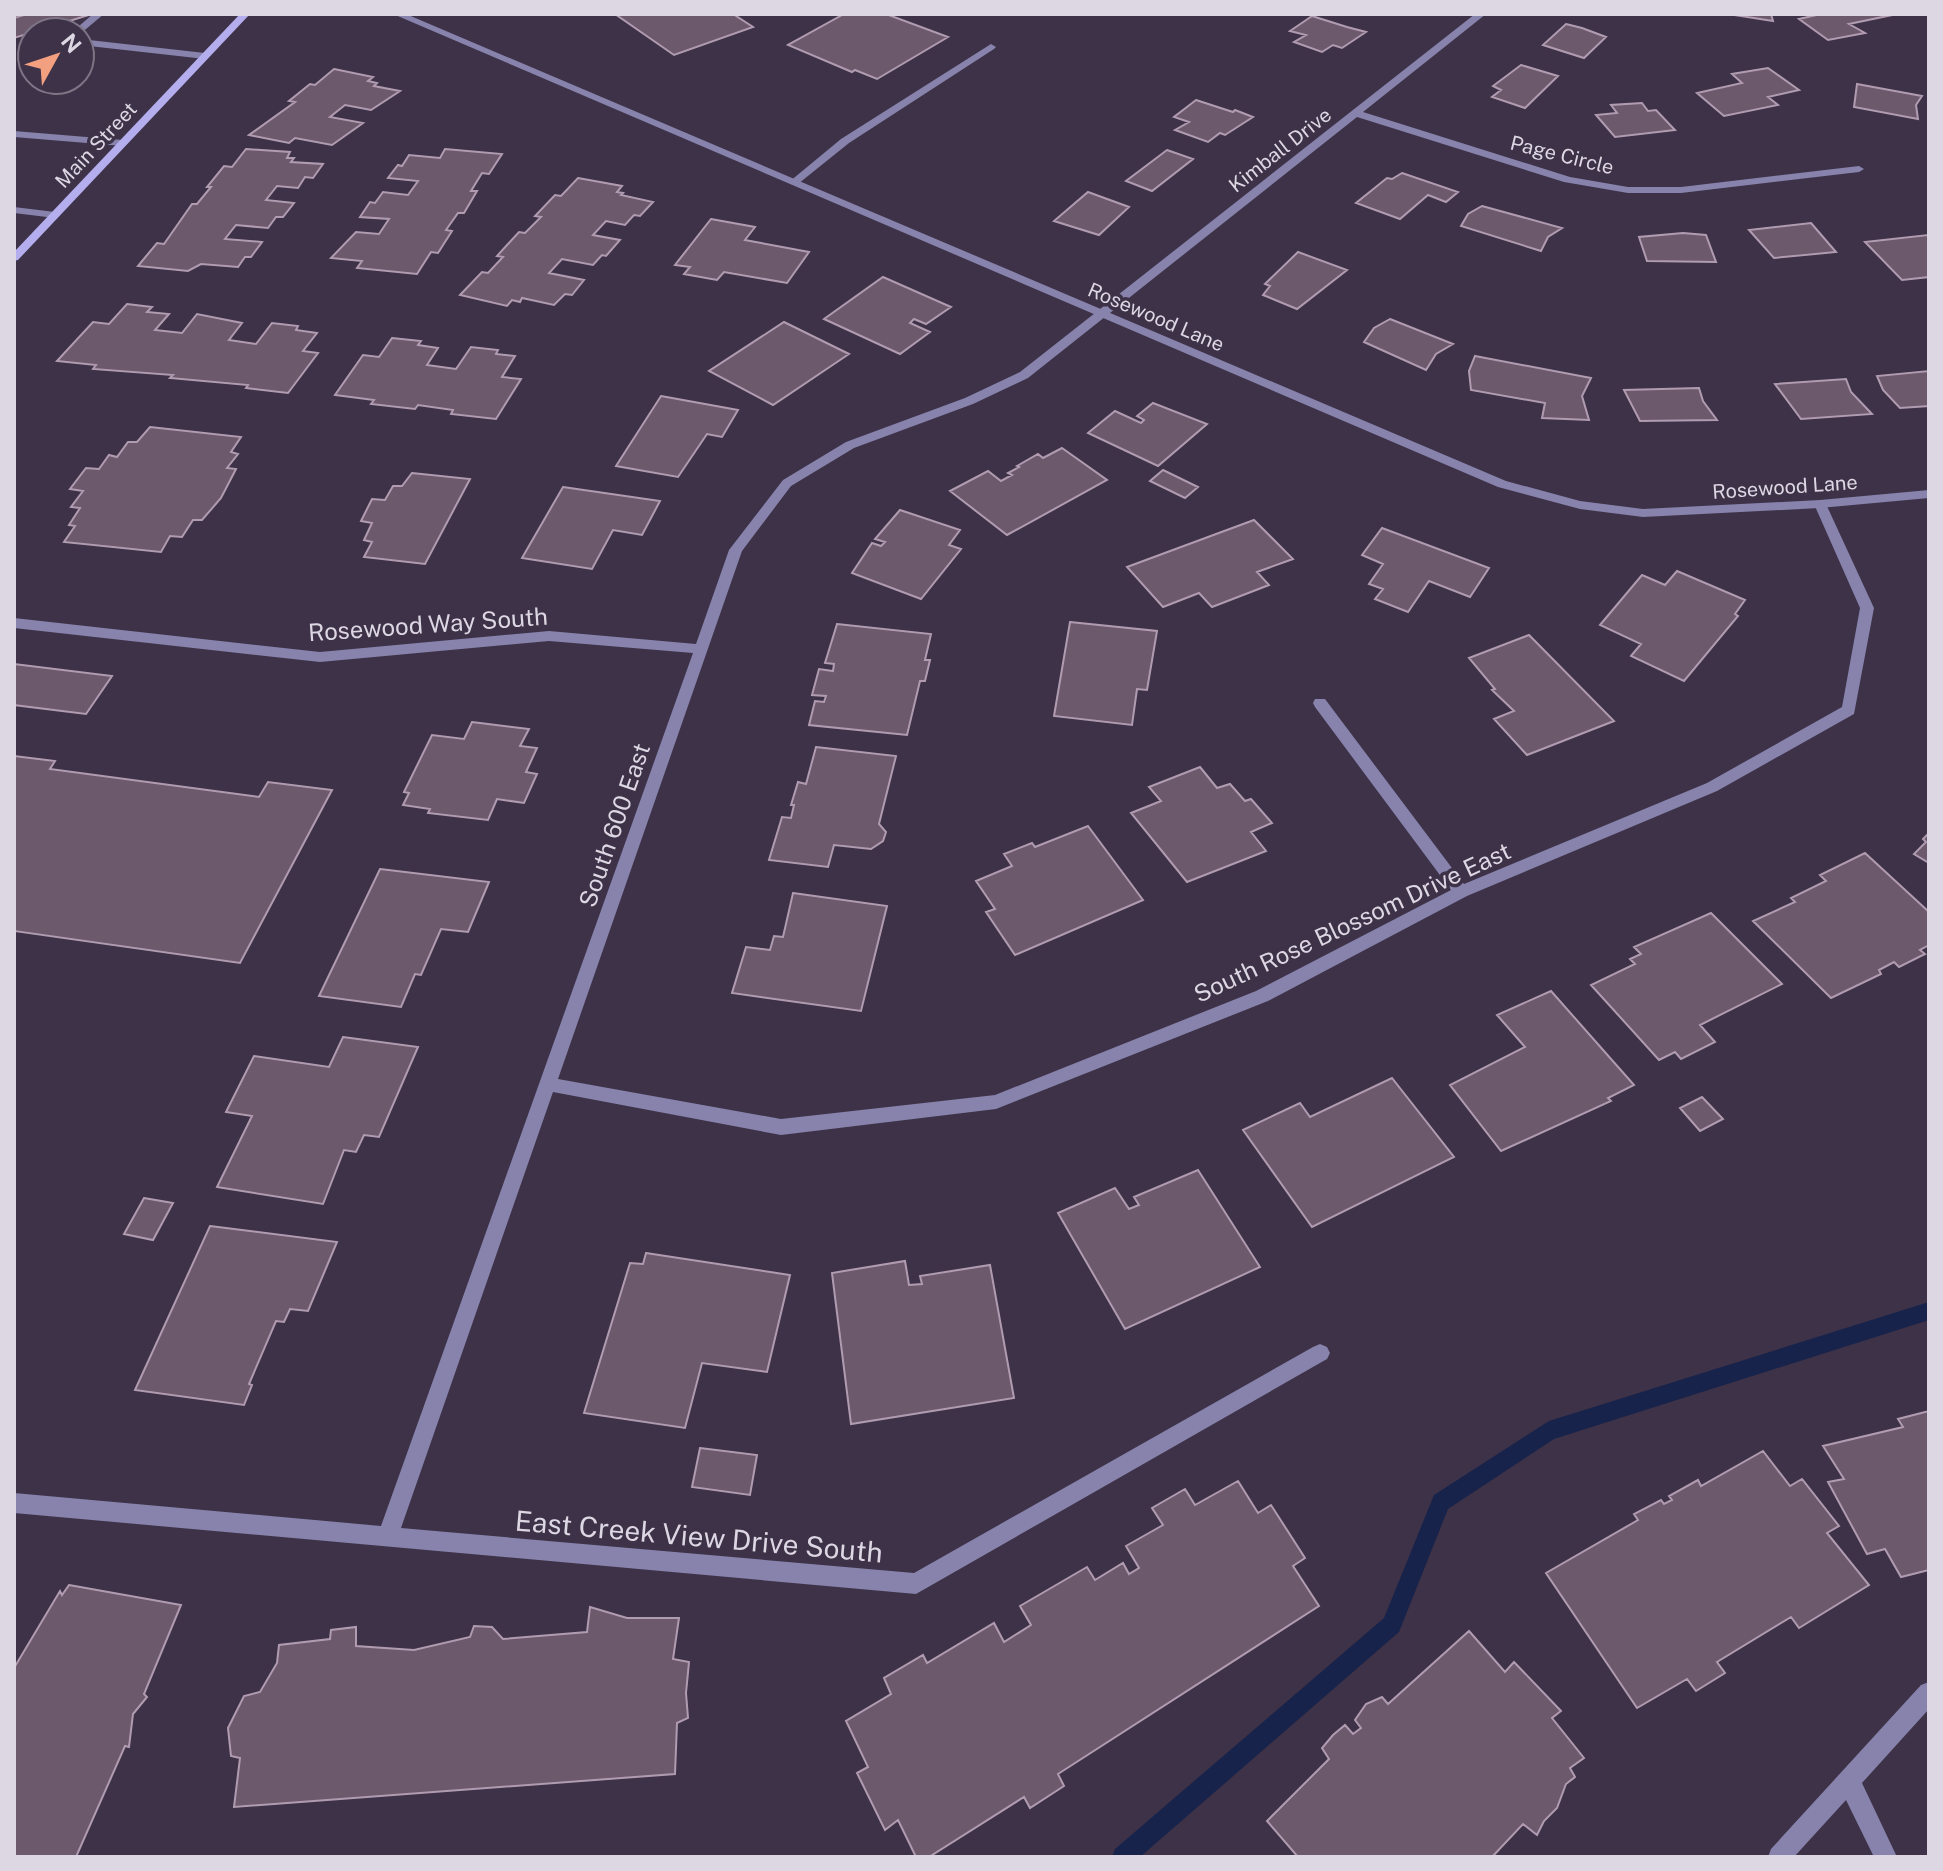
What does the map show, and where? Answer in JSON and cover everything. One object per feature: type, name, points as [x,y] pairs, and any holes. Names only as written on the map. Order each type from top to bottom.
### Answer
[{"type":"main road","name":"Main Street","points":[[14,258],[245,14]]},
{"type":"street","points":[[236,14],[245,14]]},
{"type":"street","name":"Rosewood Lane","points":[[398,14],[1502,484],[1580,505],[1643,513],[1820,504],[1929,494]]},
{"type":"street","name":"Kimball Drive","points":[[1102,314],[1481,14]]},
{"type":"street","points":[[96,44],[205,56]]},
{"type":"street","points":[[794,182],[845,141],[991,47]]},
{"type":"street","name":"Page Circle","points":[[1356,113],[1568,180],[1628,190],[1681,190],[1859,169]]},
{"type":"street","points":[[14,134],[123,143]]},
{"type":"street","points":[[14,210],[55,215]]},
{"type":"street","name":"South 600 East","points":[[388,1535],[736,550],[787,483],[850,445],[969,401],[1024,375],[1102,314]]},
{"type":"street","name":"South Rose Blossom Drive East","points":[[548,1084],[781,1127],[996,1102],[1262,996],[1461,892],[1712,787],[1849,710],[1867,608],[1820,504]]},
{"type":"street","name":"Rosewood Way South","points":[[14,623],[320,657],[549,636],[701,649]]},
{"type":"street","points":[[1320,703],[1461,892]]},
{"type":"street","name":"East Creek View Drive South","points":[[14,1503],[916,1584],[1320,1353]]},
{"type":"street","points":[[1779,1857],[1929,1693]]},
{"type":"street","points":[[1849,1781],[1886,1857]]},
{"type":"building","points":[[27,14],[92,14],[86,16],[20,16]]},
{"type":"building","points":[[615,14],[733,14],[753,27],[674,55]]},
{"type":"building","points":[[844,14],[886,14],[948,37],[877,79],[788,45]]},
{"type":"building","points":[[1728,14],[1771,14],[1773,21]]},
{"type":"building","points":[[1821,14],[1892,15],[1849,24],[1865,33],[1828,40],[1799,19]]},
{"type":"building","points":[[1312,16],[1366,32],[1342,48],[1333,45],[1322,52],[1294,42],[1306,35],[1290,31]]},
{"type":"building","points":[[1566,24],[1606,37],[1584,58],[1543,45]]},
{"type":"building","points":[[1521,65],[1558,76],[1525,108],[1492,97],[1501,90],[1493,86]]},
{"type":"building","points":[[1768,68],[1799,90],[1768,97],[1778,105],[1724,116],[1697,93],[1742,83],[1732,74]]},
{"type":"building","points":[[334,69],[373,77],[368,81],[377,83],[374,86],[400,91],[371,110],[345,105],[330,117],[363,123],[332,145],[295,138],[289,143],[249,135],[295,102],[289,101],[310,84],[315,85]]},
{"type":"building","points":[[1857,84],[1922,96],[1916,105],[1918,119],[1854,107]]},
{"type":"building","points":[[1196,100],[1253,117],[1208,142],[1175,130],[1189,122],[1174,117]]},
{"type":"building","points":[[1642,103],[1648,111],[1656,110],[1675,130],[1615,137],[1596,115],[1617,113],[1611,105]]},
{"type":"building","points":[[246,149],[290,152],[287,158],[294,158],[291,162],[323,164],[313,178],[305,177],[298,188],[277,186],[266,200],[294,203],[283,217],[276,217],[268,228],[236,225],[225,239],[262,242],[251,257],[245,257],[238,267],[201,264],[188,271],[138,266],[157,243],[164,244],[192,204],[197,204],[211,187],[207,187],[224,166],[232,167]]},
{"type":"building","points":[[445,149],[502,154],[489,174],[482,173],[471,191],[477,191],[464,213],[458,213],[446,230],[452,231],[438,253],[431,252],[417,274],[357,268],[362,261],[331,258],[356,232],[379,234],[389,219],[360,217],[370,202],[375,203],[383,192],[408,195],[418,181],[388,178],[398,165],[402,166],[409,155],[440,158]]},
{"type":"building","points":[[1167,150],[1193,159],[1152,191],[1126,181]]},
{"type":"building","points":[[1402,173],[1458,192],[1446,202],[1428,195],[1400,219],[1356,203],[1387,178],[1392,179]]},
{"type":"building","points":[[578,178],[622,186],[617,192],[623,193],[621,195],[653,202],[640,216],[634,215],[625,225],[606,221],[593,235],[620,240],[593,265],[562,259],[549,273],[584,280],[572,295],[565,294],[554,305],[522,298],[520,302],[512,300],[507,306],[460,295],[482,272],[488,273],[503,257],[497,256],[519,232],[525,233],[541,217],[535,216],[555,195],[561,196]]},
{"type":"building","points":[[1088,192],[1129,207],[1099,235],[1054,221]]},
{"type":"building","points":[[1482,206],[1562,228],[1548,237],[1541,251],[1461,226],[1468,214]]},
{"type":"building","points":[[711,219],[755,227],[745,240],[809,252],[787,283],[724,272],[717,280],[684,274],[690,267],[675,265]]},
{"type":"building","points":[[1811,223],[1836,252],[1774,258],[1749,230]]},
{"type":"building","points":[[1683,233],[1706,235],[1716,262],[1647,261],[1639,237]]},
{"type":"building","points":[[1928,235],[1929,277],[1902,280],[1865,242]]},
{"type":"building","points":[[1298,252],[1347,270],[1297,309],[1263,295],[1270,286],[1265,284]]},
{"type":"building","points":[[883,277],[951,307],[926,324],[914,319],[910,323],[930,332],[900,354],[824,319]]},
{"type":"building","points":[[127,304],[152,307],[147,312],[169,314],[155,330],[182,333],[197,314],[242,323],[229,340],[256,344],[272,323],[298,326],[296,330],[317,333],[303,351],[318,353],[288,393],[246,388],[248,385],[170,378],[173,375],[93,369],[96,365],[57,361],[93,322],[109,324]]},
{"type":"building","points":[[1390,319],[1453,344],[1436,354],[1426,370],[1364,342],[1374,328]]},
{"type":"building","points":[[784,322],[849,354],[773,405],[709,371]]},
{"type":"building","points":[[392,338],[421,341],[418,345],[438,348],[427,365],[456,369],[471,347],[498,350],[496,354],[515,356],[502,377],[521,379],[496,419],[451,414],[453,410],[418,405],[415,409],[371,404],[374,400],[335,395],[363,355],[379,357]]},
{"type":"building","points":[[1475,356],[1591,378],[1582,396],[1589,420],[1542,418],[1545,403],[1471,390],[1469,371]]},
{"type":"building","points":[[1929,371],[1929,406],[1900,408],[1883,390],[1877,376]]},
{"type":"building","points":[[1846,379],[1851,392],[1872,414],[1801,419],[1775,384]]},
{"type":"building","points":[[1699,388],[1703,401],[1717,420],[1640,421],[1624,390]]},
{"type":"building","points":[[661,396],[738,410],[722,437],[707,434],[678,477],[616,466]]},
{"type":"building","points":[[1153,403],[1207,424],[1158,466],[1088,433],[1115,411],[1141,423],[1144,420],[1137,416]]},
{"type":"building","points":[[150,427],[241,437],[231,452],[238,454],[227,468],[236,469],[221,498],[202,520],[193,520],[182,537],[170,536],[161,552],[64,542],[75,526],[69,525],[80,508],[71,507],[83,491],[70,489],[86,468],[99,469],[109,455],[117,457],[128,442],[137,442]]},
{"type":"building","points":[[1062,448],[1107,480],[1007,535],[950,491],[988,471],[1001,481],[1012,475],[1008,473],[1017,466],[1038,454],[1043,458]]},
{"type":"building","points":[[1163,470],[1198,487],[1185,498],[1150,481]]},
{"type":"building","points":[[412,473],[470,479],[425,564],[364,557],[372,542],[364,540],[372,523],[361,521],[372,499],[385,500],[393,486],[402,486]]},
{"type":"building","points":[[563,487],[660,501],[642,535],[613,530],[592,569],[522,558]]},
{"type":"building","points":[[900,510],[960,530],[949,545],[961,549],[921,599],[852,573],[872,543],[881,546],[885,542],[875,539]]},
{"type":"building","points":[[1254,520],[1293,559],[1257,572],[1269,585],[1212,607],[1199,593],[1163,607],[1127,567]]},
{"type":"building","points":[[1382,528],[1489,568],[1470,597],[1429,581],[1408,612],[1375,599],[1383,589],[1369,584],[1383,564],[1362,555]]},
{"type":"building","points":[[1677,571],[1745,600],[1735,614],[1738,616],[1684,681],[1631,656],[1641,644],[1600,625],[1642,575],[1665,585]]},
{"type":"building","points":[[1070,622],[1157,631],[1147,690],[1137,689],[1132,725],[1054,716]]},
{"type":"building","points":[[837,624],[931,634],[925,660],[930,660],[925,681],[920,681],[907,735],[809,725],[815,701],[824,702],[826,696],[812,695],[819,669],[833,671],[834,664],[825,663]]},
{"type":"building","points":[[1529,635],[1614,721],[1527,755],[1494,719],[1514,711],[1492,690],[1495,689],[1469,658]]},
{"type":"building","points":[[14,664],[112,676],[86,714],[14,705]]},
{"type":"building","points":[[472,722],[529,729],[520,746],[537,748],[526,772],[537,774],[524,803],[497,799],[488,820],[428,813],[430,809],[403,805],[409,793],[404,792],[432,735],[464,739]]},
{"type":"building","points":[[816,747],[896,756],[879,824],[886,832],[883,841],[871,849],[834,845],[828,867],[769,860],[782,817],[791,818],[794,805],[791,805],[798,782],[806,784]]},
{"type":"building","points":[[14,756],[55,761],[50,769],[259,797],[268,782],[332,790],[240,963],[14,931]]},
{"type":"building","points":[[1200,767],[1217,788],[1230,784],[1245,801],[1251,799],[1272,823],[1251,832],[1266,851],[1187,882],[1131,813],[1161,801],[1149,787]]},
{"type":"building","points":[[1088,826],[1143,900],[1015,955],[986,912],[995,909],[976,881],[1012,866],[1004,854],[1032,843],[1035,847]]},
{"type":"building","points":[[1929,833],[1929,863],[1914,854],[1926,842],[1923,839]]},
{"type":"building","points":[[1865,853],[1929,912],[1929,945],[1920,950],[1925,954],[1899,967],[1894,962],[1879,970],[1881,974],[1831,998],[1753,921],[1795,902],[1791,898],[1826,881],[1820,875]]},
{"type":"building","points":[[380,869],[489,882],[468,932],[441,929],[421,975],[415,974],[401,1007],[319,996]]},
{"type":"building","points":[[793,893],[887,906],[861,1011],[732,993],[746,947],[770,950],[774,936],[783,937]]},
{"type":"building","points":[[1711,913],[1782,984],[1700,1025],[1715,1042],[1681,1059],[1675,1052],[1659,1060],[1591,985],[1635,964],[1630,959],[1641,954],[1634,947]]},
{"type":"building","points":[[1551,991],[1634,1085],[1608,1098],[1611,1101],[1501,1151],[1450,1085],[1525,1047],[1497,1015]]},
{"type":"building","points":[[343,1037],[418,1047],[379,1137],[364,1135],[356,1152],[344,1150],[323,1204],[217,1187],[252,1116],[226,1112],[254,1056],[329,1067]]},
{"type":"building","points":[[1392,1078],[1454,1157],[1312,1227],[1243,1130],[1300,1103],[1310,1117]]},
{"type":"building","points":[[1702,1097],[1723,1119],[1700,1131],[1680,1108]]},
{"type":"building","points":[[1198,1170],[1260,1267],[1125,1329],[1058,1213],[1115,1188],[1129,1209],[1139,1205],[1134,1197]]},
{"type":"building","points":[[144,1198],[173,1203],[153,1240],[124,1234]]},
{"type":"building","points":[[210,1226],[337,1242],[308,1311],[290,1309],[284,1322],[276,1321],[249,1384],[252,1385],[244,1405],[135,1390]]},
{"type":"building","points":[[646,1253],[790,1275],[767,1372],[702,1363],[685,1428],[584,1413],[630,1263],[643,1264]]},
{"type":"building","points":[[905,1261],[909,1285],[922,1284],[920,1276],[990,1265],[1014,1398],[851,1424],[832,1273]]},
{"type":"building","points":[[1929,1411],[1929,1570],[1901,1577],[1885,1549],[1867,1554],[1828,1482],[1844,1479],[1823,1446],[1903,1427],[1898,1419]]},
{"type":"building","points":[[700,1448],[757,1455],[750,1495],[692,1487]]},
{"type":"building","points":[[1763,1451],[1790,1486],[1802,1479],[1839,1526],[1827,1533],[1869,1585],[1799,1628],[1791,1617],[1717,1662],[1725,1673],[1696,1691],[1687,1679],[1637,1708],[1546,1573],[1638,1520],[1634,1514],[1661,1500],[1664,1504],[1672,1500],[1669,1496],[1698,1480],[1701,1486]]},
{"type":"building","points":[[1238,1481],[1258,1513],[1271,1505],[1305,1558],[1293,1566],[1319,1606],[1058,1774],[1064,1786],[1030,1808],[1024,1797],[929,1857],[916,1857],[898,1820],[885,1830],[857,1773],[868,1767],[846,1721],[891,1694],[884,1678],[923,1655],[927,1663],[994,1623],[1004,1642],[1031,1625],[1020,1606],[1087,1567],[1095,1580],[1123,1563],[1129,1574],[1139,1568],[1126,1546],[1163,1525],[1152,1508],[1185,1489],[1195,1505]]},
{"type":"building","points":[[69,1585],[181,1605],[144,1694],[147,1697],[133,1714],[129,1747],[125,1746],[76,1857],[14,1857],[14,1668],[60,1591],[62,1595]]},
{"type":"building","points":[[590,1607],[627,1618],[679,1618],[673,1659],[689,1662],[686,1693],[688,1718],[677,1723],[675,1774],[234,1807],[240,1758],[231,1756],[228,1728],[244,1696],[260,1692],[277,1663],[279,1645],[330,1639],[331,1630],[356,1627],[356,1646],[414,1650],[470,1637],[474,1626],[492,1627],[503,1639],[587,1632]]},
{"type":"building","points":[[1469,1631],[1505,1672],[1514,1662],[1561,1711],[1552,1718],[1584,1758],[1570,1768],[1575,1777],[1566,1784],[1557,1808],[1544,1821],[1537,1835],[1523,1824],[1492,1857],[1298,1857],[1267,1821],[1329,1759],[1322,1748],[1345,1725],[1353,1734],[1361,1728],[1355,1720],[1366,1704],[1382,1697],[1388,1704]]},
{"type":"waterway","points":[[1123,1857],[1392,1625],[1441,1502],[1549,1431],[1929,1311]]}]
